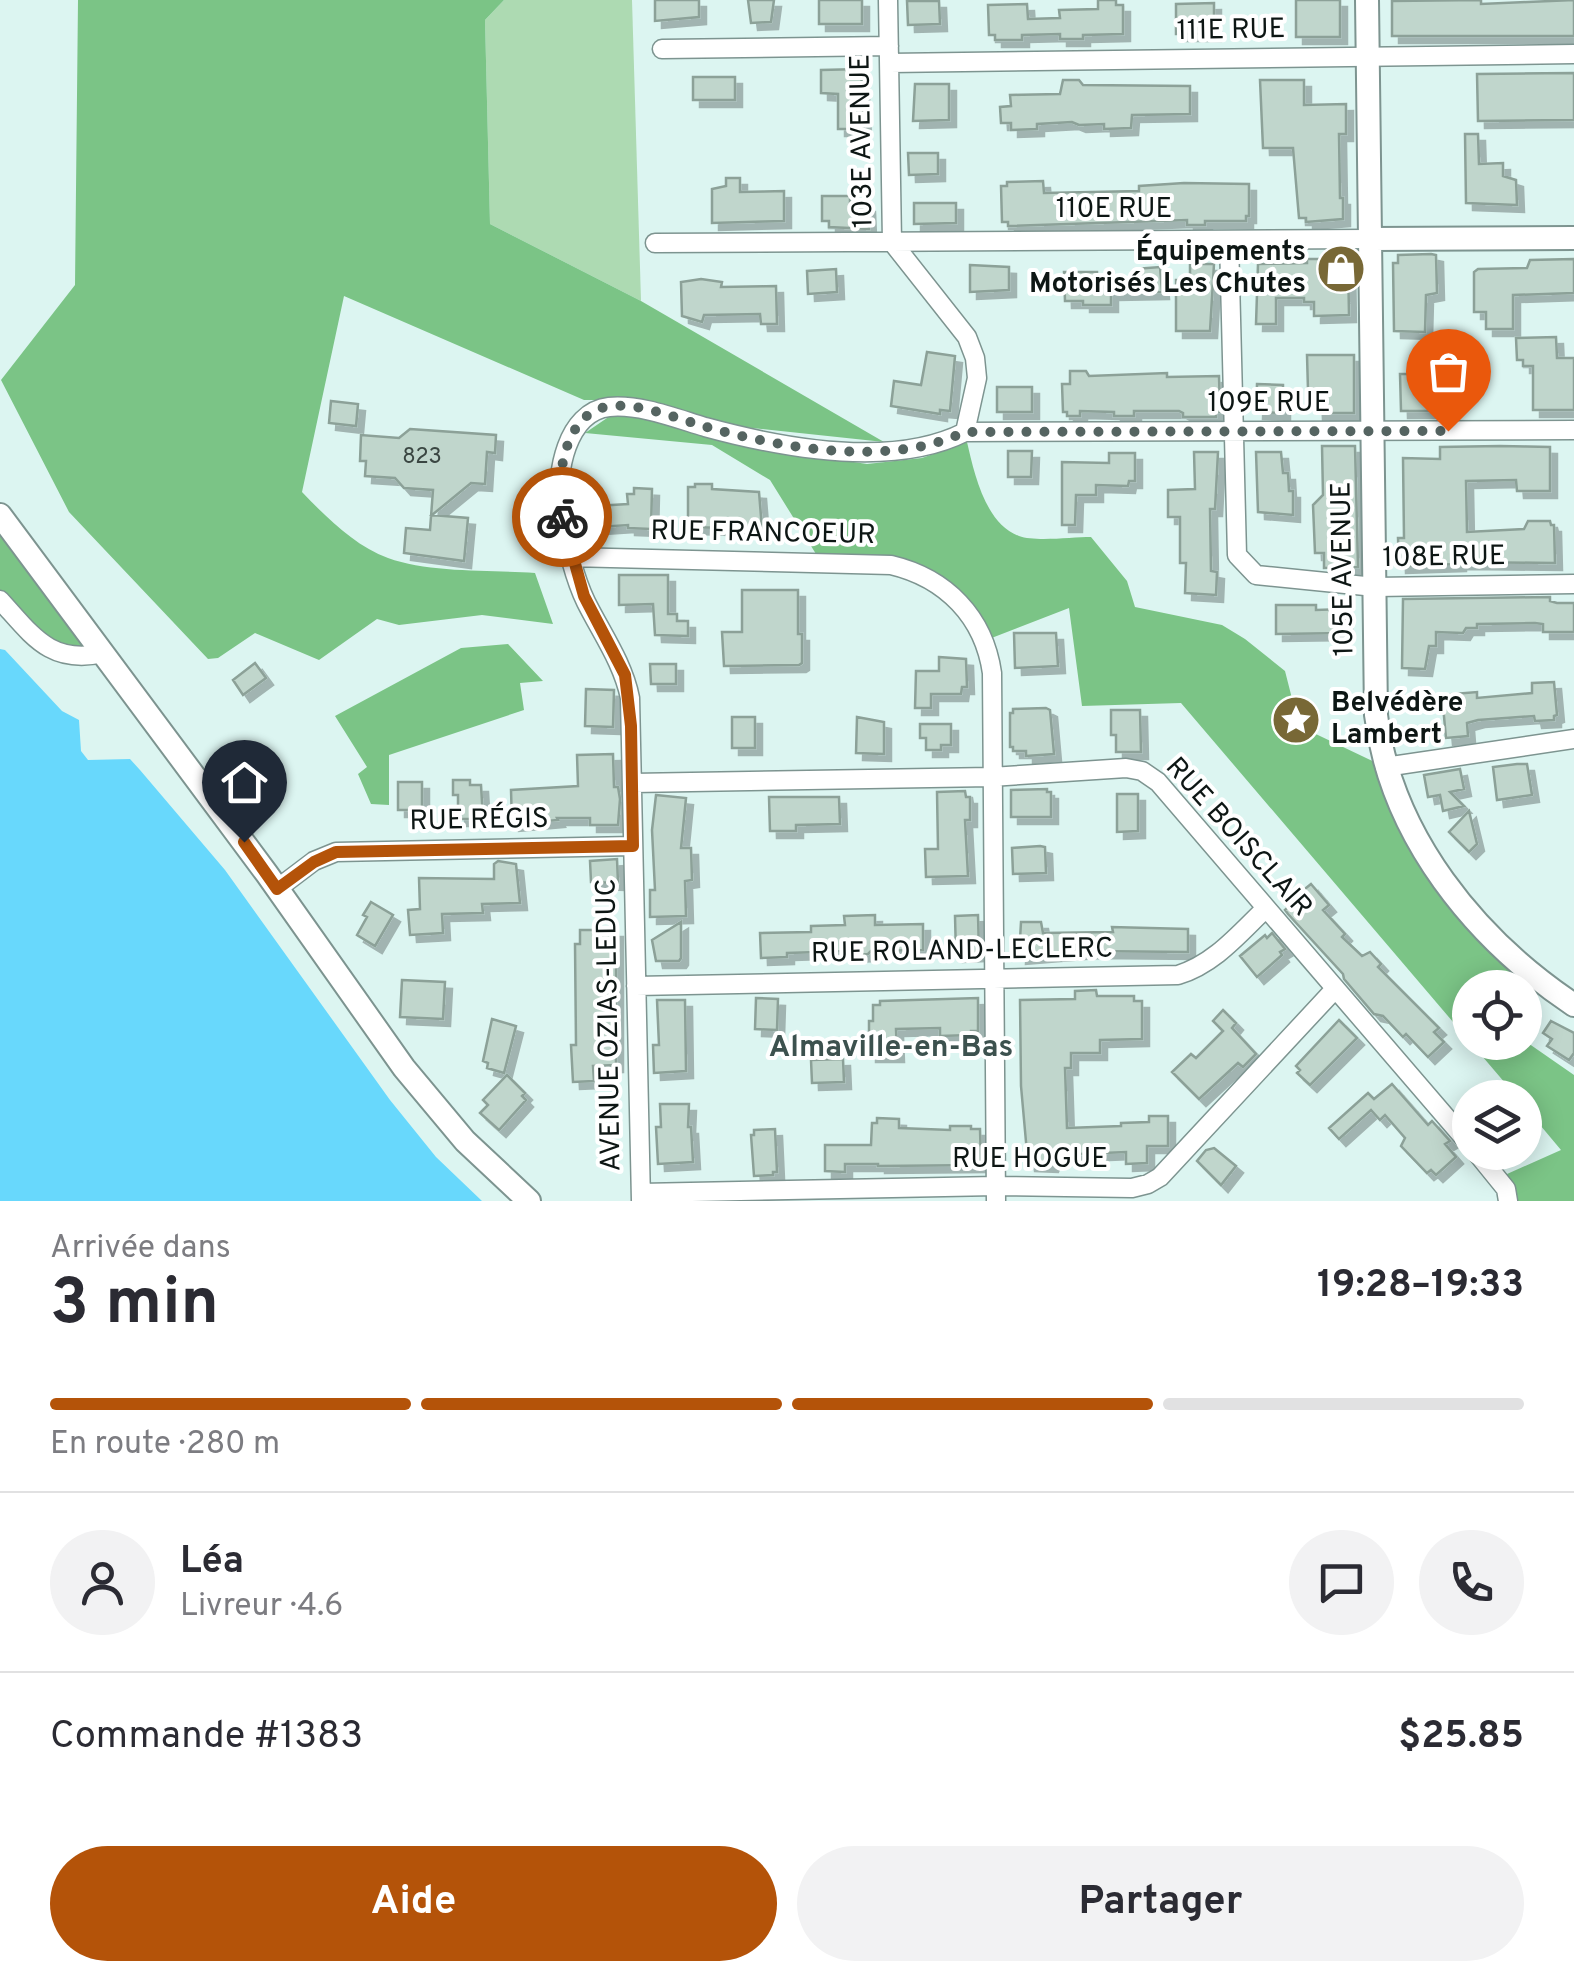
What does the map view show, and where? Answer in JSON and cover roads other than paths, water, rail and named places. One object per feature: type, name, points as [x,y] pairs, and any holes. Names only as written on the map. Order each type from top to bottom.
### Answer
[{"type":"street","name":"103E AVENUE","points":[[888,0],[892,242],[967,337],[975,358],[977,378],[964,432]]},
{"type":"street","name":"105E AVENUE","points":[[1367,0],[1376,716],[1385,767],[1402,814],[1443,879],[1516,961],[1574,1005]]},
{"type":"street","name":"111E RUE","points":[[662,50],[889,54],[1574,54]]},
{"type":"street","name":"110E RUE","points":[[654,243],[1574,238]]},
{"type":"street","points":[[1229,240],[1232,431]]},
{"type":"street","name":"AVENUE OZIAS-LEDUC","points":[[641,1197],[630,698],[625,675],[584,596],[570,557],[560,503],[563,454],[587,418],[604,407],[628,408],[719,430],[852,452],[881,454],[920,449],[964,432]]},
{"type":"street","name":"109E RUE","points":[[964,432],[1574,430]]},
{"type":"street","name":"108E RUE","points":[[1232,431],[1236,555],[1256,575],[1374,586],[1574,584]]},
{"type":"street","points":[[0,515],[427,1098],[465,1141],[529,1201]]},
{"type":"street","name":"RUE FRANCOEUR","points":[[570,557],[868,562],[918,572],[947,590],[968,612],[988,648],[992,673],[991,777]]},
{"type":"street","points":[[0,600],[40,643],[56,652],[71,658],[104,654]]},
{"type":"street","points":[[1385,767],[1574,740]]},
{"type":"street","name":"RUE BOISCLAIR","points":[[634,783],[991,777],[1126,768],[1142,771],[1158,782],[1452,1124]]},
{"type":"street","points":[[991,777],[996,1193]]},
{"type":"street","name":"RUE RÉGIS","points":[[277,889],[314,862],[336,852],[633,846]]},
{"type":"street","name":"RUE ROLAND-LECLERC","points":[[636,986],[1178,976],[1198,970],[1214,958],[1265,909]]},
{"type":"street","name":"RUE HOGUE","points":[[641,1197],[996,1193],[1132,1188],[1148,1184],[1160,1176],[1335,989]]},
{"type":"street","points":[[1491,1170],[1506,1189],[1508,1201]]},
{"type":"water","points":[[0,649],[62,711],[79,720],[81,751],[88,760],[130,759],[140,770],[225,870],[390,1100],[436,1157],[482,1201],[0,1201]]},
{"type":"place","name":"Équipements Motorisés Les Chutes","points":[[1341,269]]},
{"type":"place","name":"Belvédère Lambert","points":[[1296,720]]},
{"type":"district","name":"Almaville-en-Bas","points":[[891,1048]]}]
